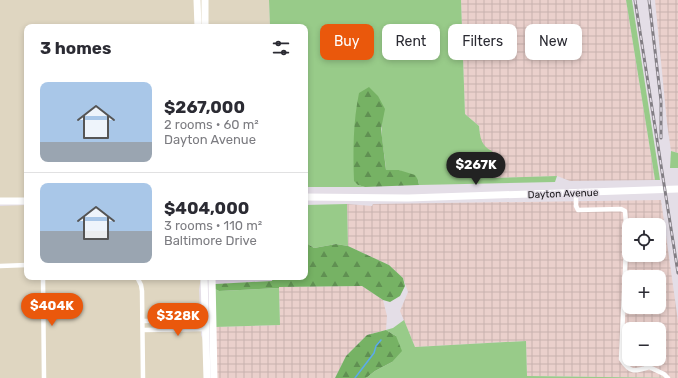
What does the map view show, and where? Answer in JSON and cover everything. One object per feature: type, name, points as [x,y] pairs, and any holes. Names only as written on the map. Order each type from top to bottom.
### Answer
[{"type":"main road","points":[[197,0],[198,24]]},
{"type":"main road","points":[[205,0],[206,24]]},
{"type":"main road","name":"Dayton Avenue","points":[[308,196],[408,198],[678,189]]},
{"type":"main road","points":[[0,201],[24,201]]},
{"type":"main road","points":[[204,280],[209,320]]},
{"type":"main road","points":[[207,378],[212,280]]},
{"type":"main road","points":[[209,329],[214,378]]},
{"type":"street","points":[[576,193],[576,206],[578,210],[621,209],[625,211],[626,248],[622,359],[627,368],[632,371],[638,371],[649,367],[664,374],[668,378]]},
{"type":"street","points":[[0,266],[24,265]]},
{"type":"street","points":[[43,280],[44,378]]},
{"type":"street","points":[[138,280],[142,291],[143,378]]},
{"type":"street","points":[[143,321],[209,320]]},
{"type":"street","points":[[143,330],[209,329]]},
{"type":"shaded area","points":[[0,0],[269,0],[270,24],[24,24],[24,198],[0,198]]},
{"type":"shaded area","points":[[461,0],[626,0],[655,180],[570,181],[557,176],[493,178],[492,152],[486,148],[480,140],[479,126],[465,114],[463,60],[517,60],[517,24],[462,24]]},
{"type":"shaded area","points":[[655,0],[678,0],[678,153],[671,151]]},
{"type":"shaded area","points":[[661,200],[664,218],[622,218],[622,262],[666,262],[666,236],[678,321],[678,378],[527,376],[526,341],[415,347],[400,311],[408,292],[403,278],[389,265],[348,246],[347,204],[372,206],[373,204]]},
{"type":"shaded area","points":[[24,205],[24,280],[201,280],[199,290],[204,378],[0,378],[0,206]]},
{"type":"shaded area","points":[[215,280],[273,280],[273,281],[215,284]]},
{"type":"shaded area","points":[[362,286],[383,300],[387,316],[386,330],[367,335],[346,356],[335,378],[216,378],[215,327],[280,325],[279,287]]},
{"type":"green space","points":[[269,0],[461,0],[462,24],[448,24],[448,60],[463,60],[465,114],[479,126],[483,144],[492,151],[493,178],[557,176],[555,182],[419,185],[418,180],[399,170],[386,170],[382,139],[382,121],[358,185],[365,187],[308,187],[308,24],[270,24]]},
{"type":"green space","points":[[626,0],[632,0],[660,180],[655,180]]},
{"type":"green space","points":[[369,87],[378,96],[385,109],[381,129],[386,170],[399,170],[415,175],[419,185],[365,187],[358,185],[354,181],[354,137],[357,104],[359,93]]},
{"type":"green space","points":[[671,151],[678,153],[678,168],[670,168]]},
{"type":"green space","points":[[347,204],[348,246],[336,244],[314,248],[308,244],[308,205]]},
{"type":"green space","points":[[308,244],[314,248],[336,244],[348,246],[389,265],[403,278],[405,286],[400,296],[390,302],[383,300],[362,286],[279,287],[219,291],[215,289],[215,284],[308,280]]},
{"type":"green space","points":[[279,288],[280,325],[215,327],[215,289],[219,291]]},
{"type":"green space","points":[[404,320],[415,347],[526,341],[527,376],[678,378],[366,378],[375,371],[392,362],[396,336],[386,330],[393,328]]},
{"type":"green space","points":[[386,330],[396,336],[402,351],[392,362],[375,371],[366,378],[335,378],[346,356],[367,335]]},
{"type":"waterway","points":[[355,378],[374,353],[376,346],[381,340]]},
{"type":"railway","points":[[635,0],[678,273]]},
{"type":"railway","points":[[649,0],[661,101],[661,138]]}]
